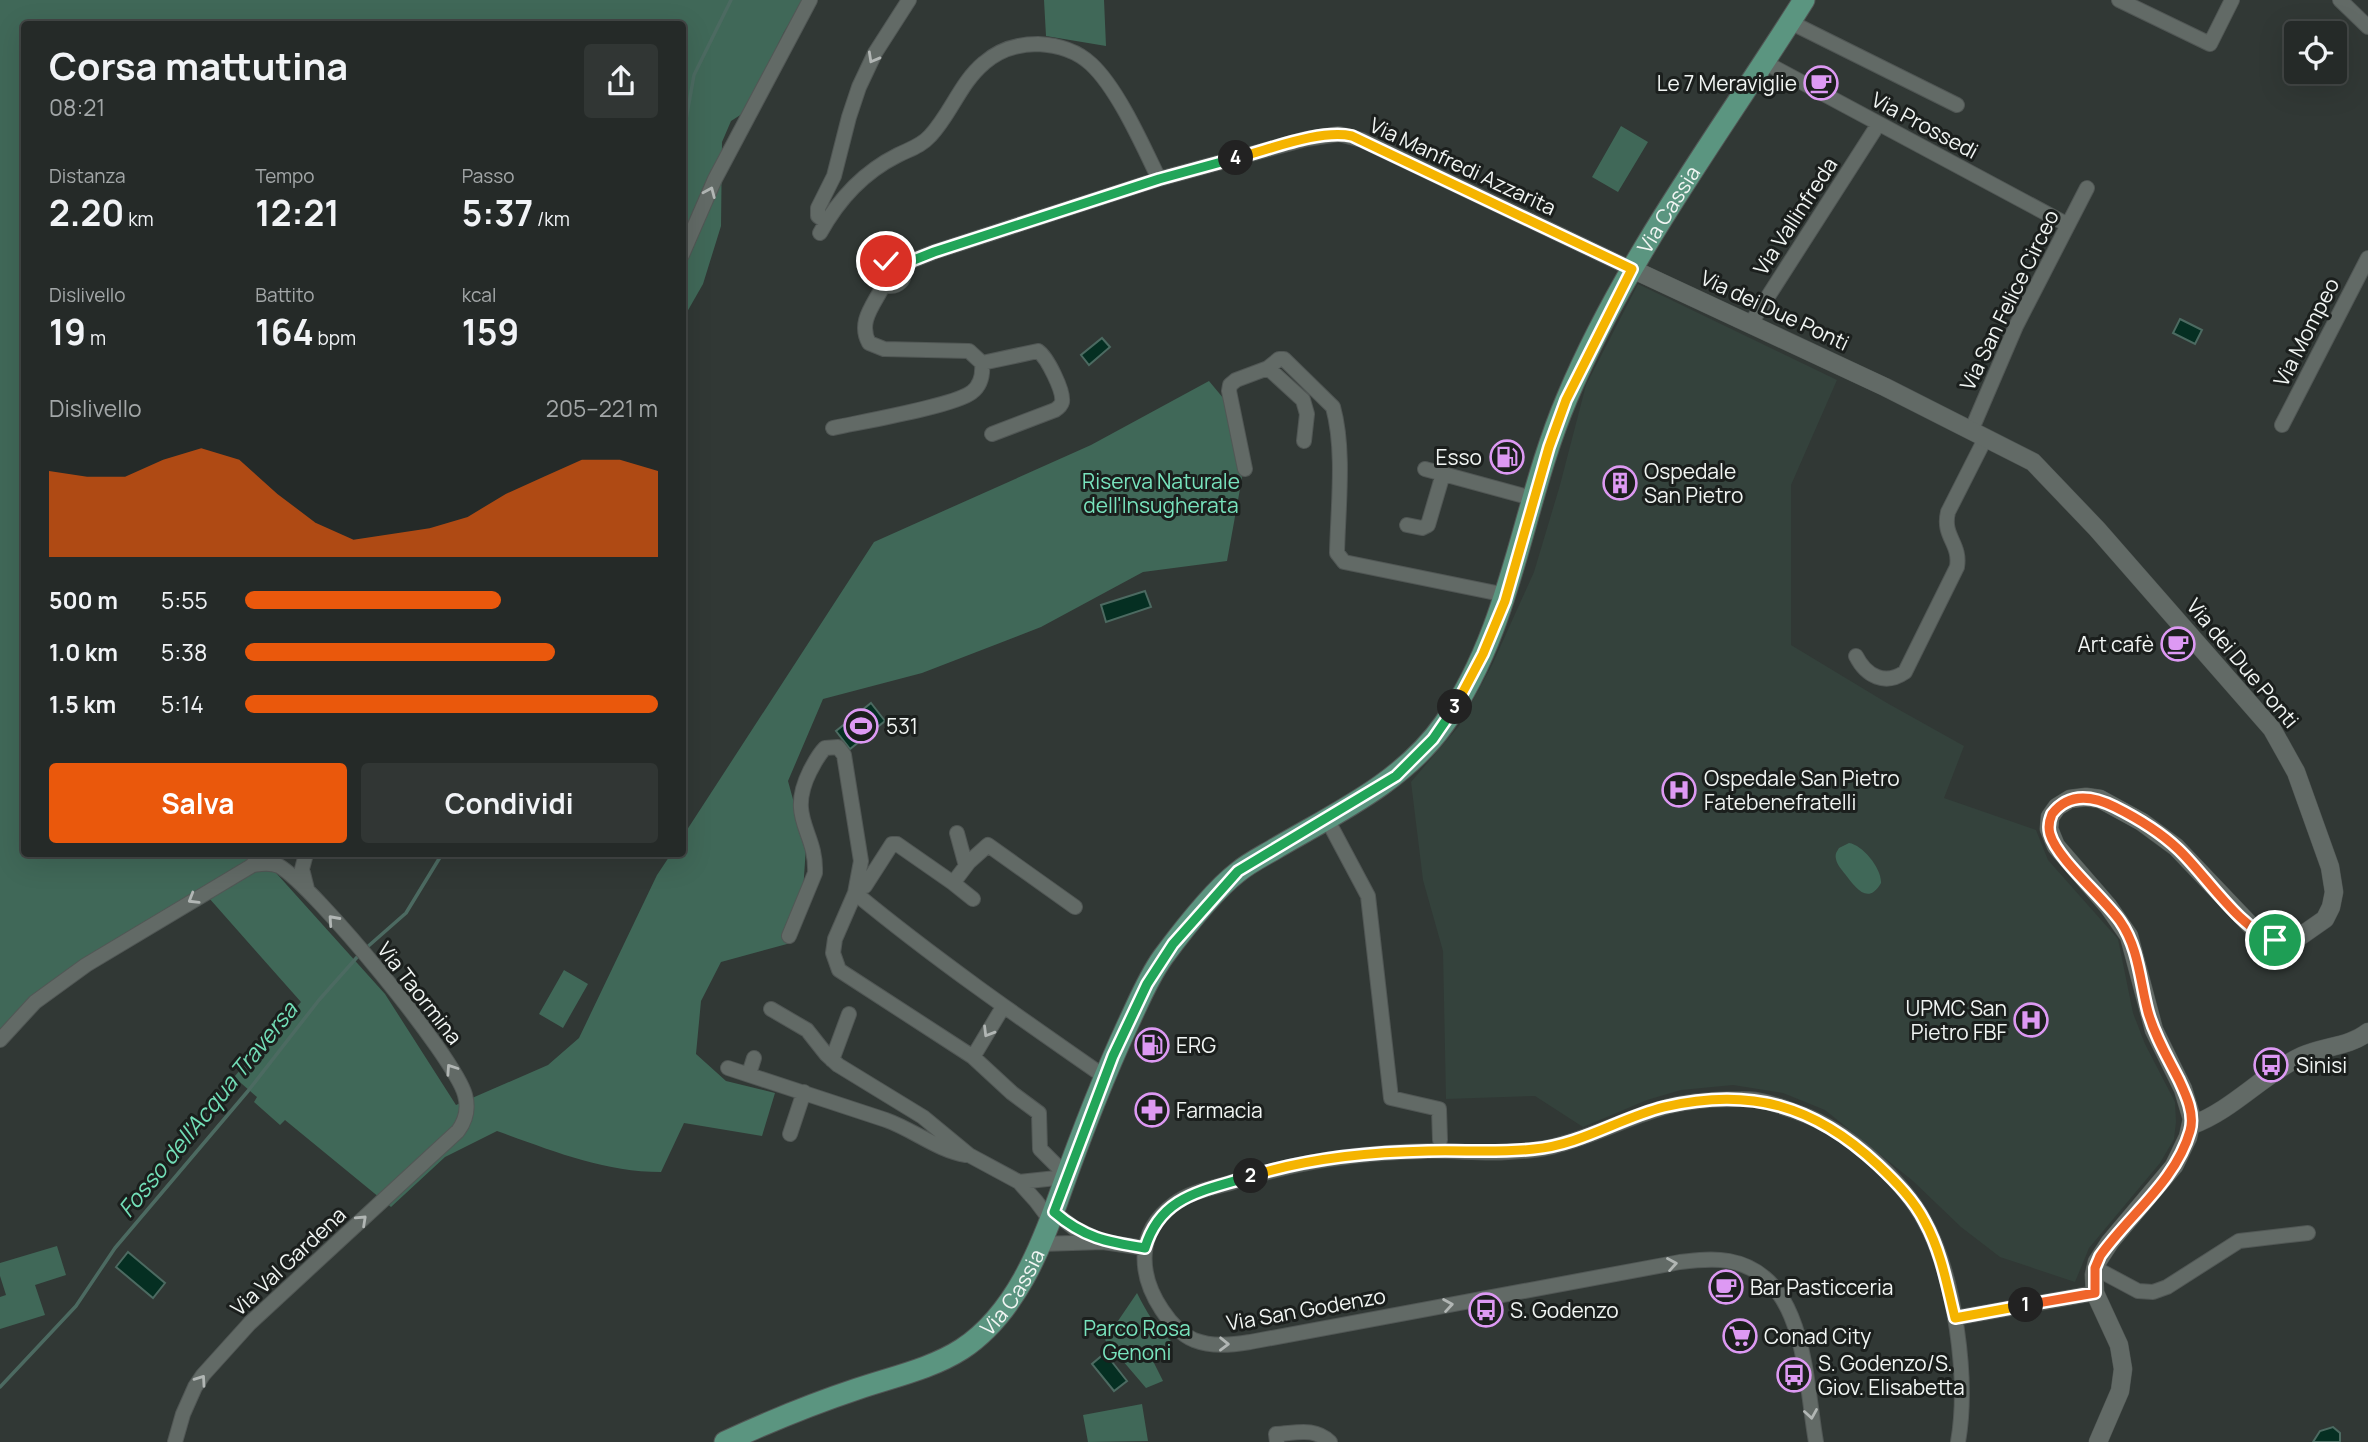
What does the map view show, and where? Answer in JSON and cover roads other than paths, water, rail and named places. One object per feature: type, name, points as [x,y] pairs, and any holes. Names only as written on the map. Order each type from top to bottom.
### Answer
[{"type":"main road","name":"Via Cassia","points":[[725,1442],[794,1412],[916,1370],[959,1351],[979,1336],[1000,1313],[1042,1244],[1105,1077],[1151,975],[1199,913],[1238,871],[1396,776],[1433,739],[1475,670],[1507,595],[1566,400],[1632,269],[1804,0]]},
{"type":"street","points":[[686,246],[715,179],[810,0]]},
{"type":"street","points":[[834,428],[961,398],[978,386],[982,363],[974,354],[964,350],[884,349],[872,345],[865,335],[864,322],[884,284],[892,286],[900,283],[904,272],[901,265],[1159,179],[1112,92],[1090,63],[1061,47],[1026,44],[1000,51],[985,61],[972,73],[930,135],[915,148],[874,170],[855,186],[836,206],[823,228],[818,208],[834,176],[859,87],[875,53],[909,0]]},
{"type":"street","points":[[2119,0],[2210,44],[2232,0]]},
{"type":"street","points":[[2340,0],[2368,27]]},
{"type":"street","points":[[1790,22],[1957,105]]},
{"type":"street","name":"Via Prossedi","points":[[1764,62],[2068,225]]},
{"type":"street","name":"Via Vallinfreda","points":[[1751,323],[1874,131]]},
{"type":"street","name":"Via Manfredi Azzarita","points":[[1159,179],[1315,137],[1332,134],[1352,136],[1632,269]]},
{"type":"street","name":"Via San Felice Circeo","points":[[1856,656],[1862,668],[1878,678],[1896,678],[1905,672],[1957,567],[1959,557],[1945,525],[1948,512],[2016,326],[2087,188]]},
{"type":"street","name":"Via Mompeo","points":[[2281,425],[2368,258]]},
{"type":"street","name":"Via dei Due Ponti","points":[[1632,269],[1751,323],[2023,456],[2048,475],[2272,729],[2292,761],[2330,867],[2334,892],[2325,919],[2298,939],[2275,940],[2252,928],[2176,847],[2152,828],[2100,799],[2086,797],[2067,801],[2052,814],[2049,830],[2053,841],[2064,858],[2108,906],[2129,936],[2154,1030],[2183,1089],[2190,1107],[2192,1125]]},
{"type":"street","points":[[982,363],[1038,351],[1047,360],[1062,397],[1061,404],[1055,410],[992,434]]},
{"type":"street","points":[[1245,469],[1230,385],[1236,380],[1268,368],[1275,360],[1284,359],[1333,407],[1339,463],[1339,558],[1344,562],[1507,595]]},
{"type":"street","points":[[1268,368],[1303,400],[1306,407],[1304,441]]},
{"type":"street","points":[[1425,469],[1535,499]]},
{"type":"street","points":[[1407,525],[1422,528],[1428,524],[1443,474]]},
{"type":"street","points":[[789,936],[815,873],[816,863],[801,808],[801,789],[818,755],[831,746],[838,747],[844,755],[861,861],[856,889],[835,939],[833,953],[839,970],[973,1057],[1012,1093],[1039,1112],[1040,1149],[1067,1177]]},
{"type":"street","points":[[1327,819],[1368,896],[1391,1098],[1439,1109],[1440,1140]]},
{"type":"street","points":[[957,833],[966,866]]},
{"type":"street","points":[[856,889],[865,886],[892,844],[897,844],[973,899]]},
{"type":"street","points":[[953,883],[988,845],[1075,907]]},
{"type":"street","points":[[0,1040],[36,1002],[86,965],[267,857]]},
{"type":"street","points":[[305,857],[302,874],[309,893]]},
{"type":"street","name":"Via Taormina","points":[[252,865],[276,865],[309,893],[387,979],[461,1085],[466,1097],[467,1114],[458,1131]]},
{"type":"street","points":[[856,889],[903,933],[1003,1007],[1105,1077]]},
{"type":"street","points":[[973,1057],[1003,1007]]},
{"type":"street","points":[[771,1009],[807,1030],[832,1060],[923,1117],[969,1155],[1019,1182],[1052,1216],[1103,1242]]},
{"type":"street","points":[[832,1060],[849,1014]]},
{"type":"street","points":[[2098,1442],[2120,1391],[2123,1369],[2119,1345],[2095,1293],[2095,1268],[2110,1242],[2174,1166],[2192,1125],[2211,1116],[2302,1056],[2366,1036]]},
{"type":"street","points":[[749,1074],[754,1058]]},
{"type":"street","points":[[728,1068],[894,1123],[945,1150],[969,1155]]},
{"type":"street","points":[[790,1134],[804,1092]]},
{"type":"street","name":"Via San Godenzo","points":[[1816,1442],[1798,1338],[1788,1307],[1771,1283],[1757,1272],[1734,1262],[1700,1260],[1222,1345],[1194,1340],[1172,1324],[1147,1283],[1144,1268],[1145,1248],[1156,1223],[1165,1211],[1179,1200],[1307,1161],[1386,1152],[1489,1153],[1548,1148],[1663,1108],[1745,1098],[1777,1105],[1829,1126],[1863,1151],[1893,1180],[1917,1209],[1931,1233],[1955,1318],[1961,1391],[1958,1442]]},
{"type":"street","name":"Via Val Gardena","points":[[175,1442],[195,1387],[250,1323],[458,1131]]},
{"type":"street","points":[[1019,1182],[1067,1177]]},
{"type":"street","points":[[2095,1268],[2138,1291],[2153,1292],[2167,1287],[2239,1241],[2308,1233]]},
{"type":"street","points":[[1042,1244],[1103,1242],[1145,1248]]},
{"type":"street","points":[[1955,1318],[2095,1293]]},
{"type":"street","points":[[1277,1442],[1276,1434],[1311,1432],[1321,1434],[1330,1442]]},
{"type":"waterway","name":"Fosso dell'Acqua Traversa","points":[[686,120],[694,75],[731,0]]},
{"type":"waterway","name":"Fosso dell'Acqua Traversa","points":[[365,949],[406,913],[440,857]]},
{"type":"waterway","name":"Fosso dell'Acqua Traversa","points":[[0,1387],[76,1306],[115,1248],[359,955]]},
{"type":"place","name":"Le 7 Meraviglie","points":[[1821,83]]},
{"type":"place","name":"Esso","points":[[1507,457]]},
{"type":"place","name":"Ospedale San Pietro","points":[[1620,483]]},
{"type":"place","name":"Art cafè","points":[[2178,644]]},
{"type":"place","name":"531","points":[[861,726]]},
{"type":"place","name":"Ospedale San Pietro Fatebenefratelli","points":[[1679,790]]},
{"type":"place","name":"UPMC San Pietro FBF","points":[[2031,1020]]},
{"type":"place","name":"ERG","points":[[1152,1045]]},
{"type":"place","name":"Sinisi","points":[[2271,1065]]},
{"type":"place","name":"Farmacia","points":[[1152,1110]]},
{"type":"place","name":"Bar Pasticceria","points":[[1726,1287]]},
{"type":"place","name":"S. Godenzo","points":[[1486,1310]]},
{"type":"place","name":"Conad City","points":[[1740,1336]]},
{"type":"place","name":"S. Godenzo/S. Giov. Elisabetta","points":[[1794,1375]]},
{"type":"park label","name":"Riserva Naturale dell'Insugherata","points":[[1161,493]]},
{"type":"park label","name":"Parco Rosa Genoni","points":[[1137,1340]]}]
